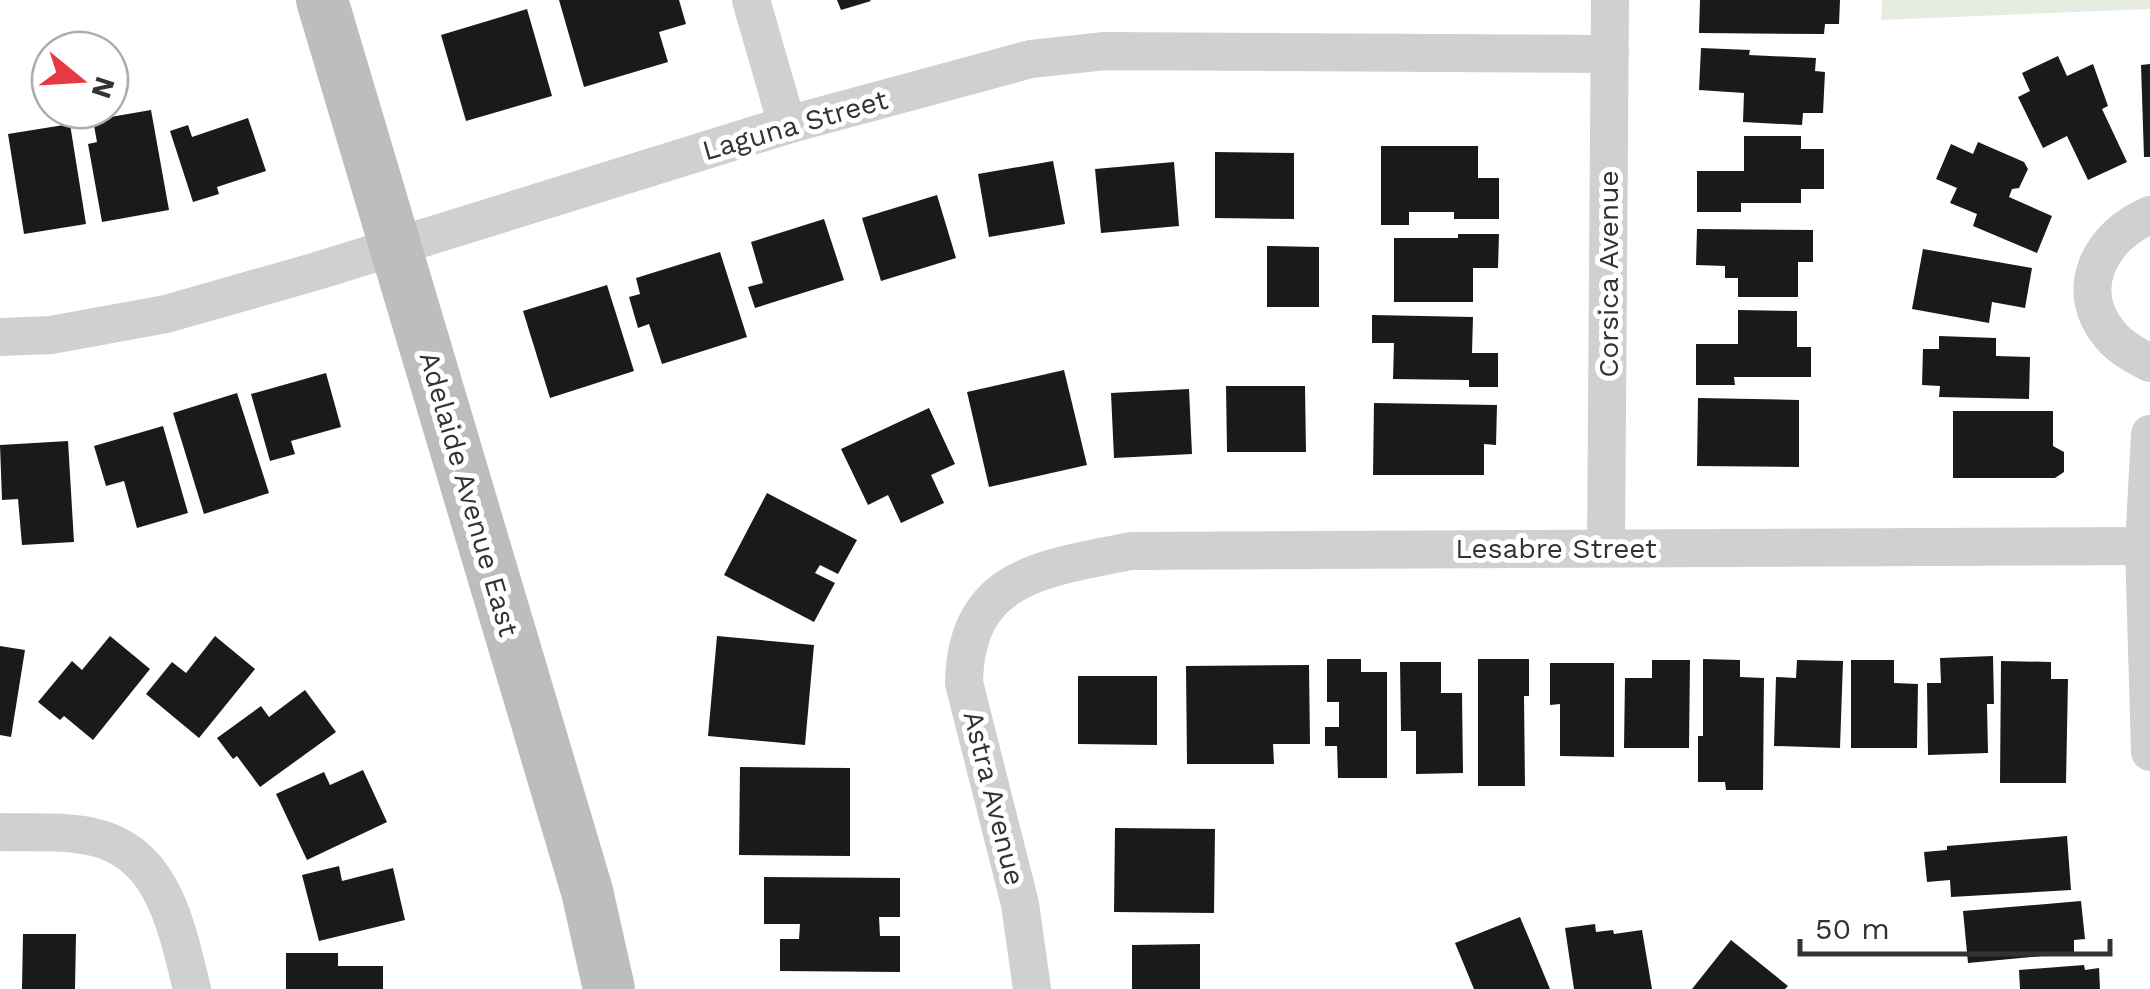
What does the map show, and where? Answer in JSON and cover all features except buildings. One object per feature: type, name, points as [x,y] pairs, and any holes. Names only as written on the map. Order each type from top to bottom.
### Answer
[{"type":"main road","name":"Adelaide Avenue East","points":[[322,0],[587,891],[609,989]]},
{"type":"street","points":[[751,0],[787,125]]},
{"type":"street","name":"Corsica Avenue","points":[[1606,548],[1610,0]]},
{"type":"street","name":"Laguna Street","points":[[0,337],[51,336],[166,314],[787,125],[1031,59],[1105,51],[1610,54]]},
{"type":"street","points":[[2150,215],[2126,225],[2108,242],[2096,264],[2093,290],[2098,314],[2111,336],[2150,363]]},
{"type":"street","points":[[2150,434],[2144,546],[2150,752]]},
{"type":"street","name":"Lesabre Street","points":[[983,610],[1007,586],[1043,569],[1130,551],[2144,546]]},
{"type":"street","name":"Astra Avenue","points":[[983,610],[964,648],[964,683],[1020,904],[1032,989]]},
{"type":"street","points":[[0,832],[92,836],[126,848],[156,877],[176,928],[192,989]]},
{"type":"shaded area","points":[[1882,0],[2150,0],[2150,9],[1881,20]]}]
